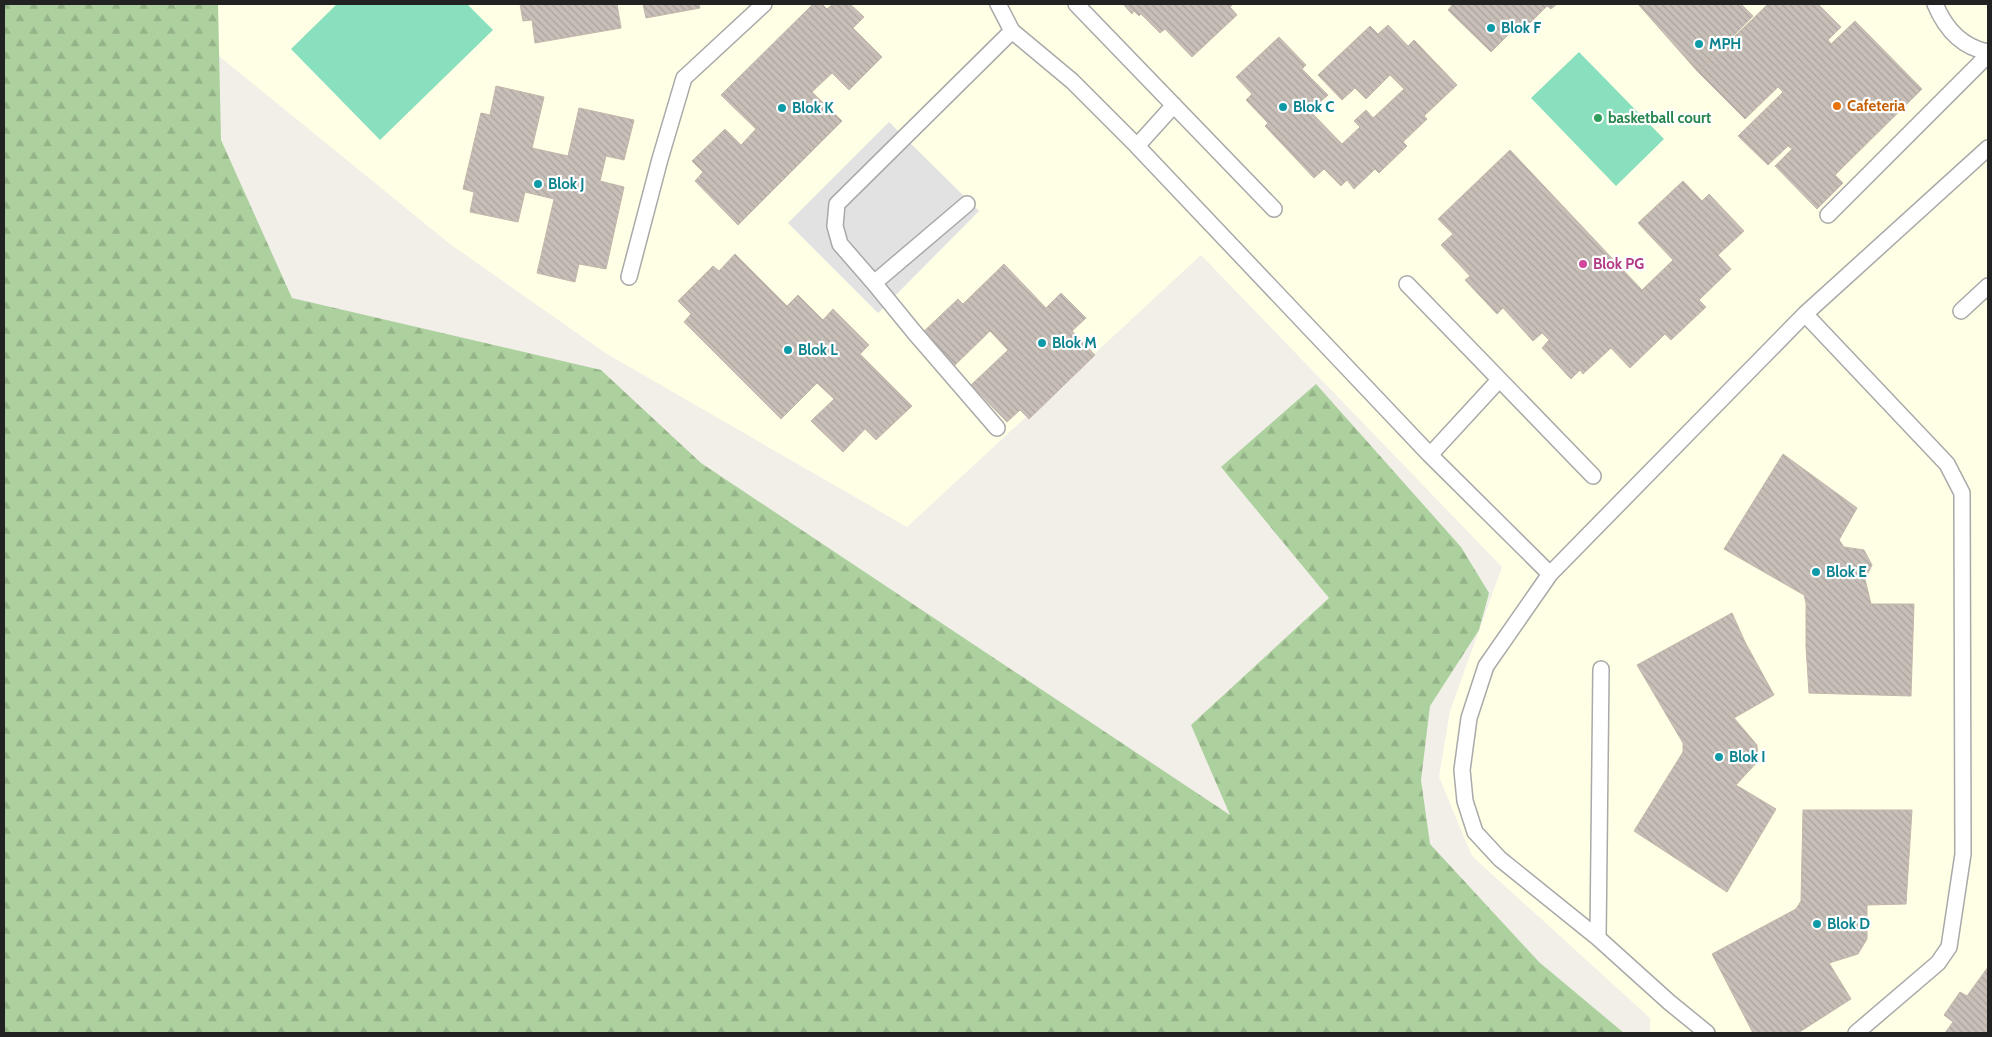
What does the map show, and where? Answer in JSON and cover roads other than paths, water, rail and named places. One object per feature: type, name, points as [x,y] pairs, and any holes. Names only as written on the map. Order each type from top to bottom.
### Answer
[{"type":"lane","points":[[629,277],[660,159],[684,78],[764,4]]},
{"type":"lane","points":[[998,4],[1012,31],[1072,81],[1137,146],[1430,454],[1550,574]]},
{"type":"lane","points":[[1076,4],[1274,209]]},
{"type":"lane","points":[[1828,215],[1988,54],[1975,50],[1958,39],[1942,20],[1935,4]]},
{"type":"lane","points":[[997,428],[840,244],[835,226],[837,204],[1012,31]]},
{"type":"lane","points":[[1137,146],[1174,105]]},
{"type":"lane","points":[[1707,1033],[1669,1002],[1598,938],[1500,859],[1475,832],[1465,801],[1462,770],[1469,718],[1486,666],[1550,574],[1805,314],[1988,148]]},
{"type":"lane","points":[[874,283],[967,204]]},
{"type":"lane","points":[[1406,284],[1593,476]]},
{"type":"lane","points":[[1961,311],[1988,286]]},
{"type":"lane","points":[[1805,314],[1947,464],[1962,493],[1963,854],[1949,947],[1938,963],[1856,1033]]},
{"type":"lane","points":[[1430,454],[1500,380]]},
{"type":"lane","points":[[1598,938],[1600,668]]},
{"type":"place","name":"Blok F","points":[[1491,28]]},
{"type":"place","name":"MPH","points":[[1699,44]]},
{"type":"place","name":"Cafeteria","points":[[1837,106]]},
{"type":"place","name":"Blok C","points":[[1283,107]]},
{"type":"place","name":"Blok K","points":[[782,108]]},
{"type":"place","name":"basketball court","points":[[1598,118]]},
{"type":"place","name":"Blok J","points":[[538,184]]},
{"type":"place","name":"Blok PG","points":[[1583,264]]},
{"type":"place","name":"Blok M","points":[[1042,343]]},
{"type":"place","name":"Blok L","points":[[788,350]]},
{"type":"place","name":"Blok E","points":[[1816,572]]},
{"type":"place","name":"Blok I","points":[[1719,757]]},
{"type":"place","name":"Blok D","points":[[1817,924]]}]
